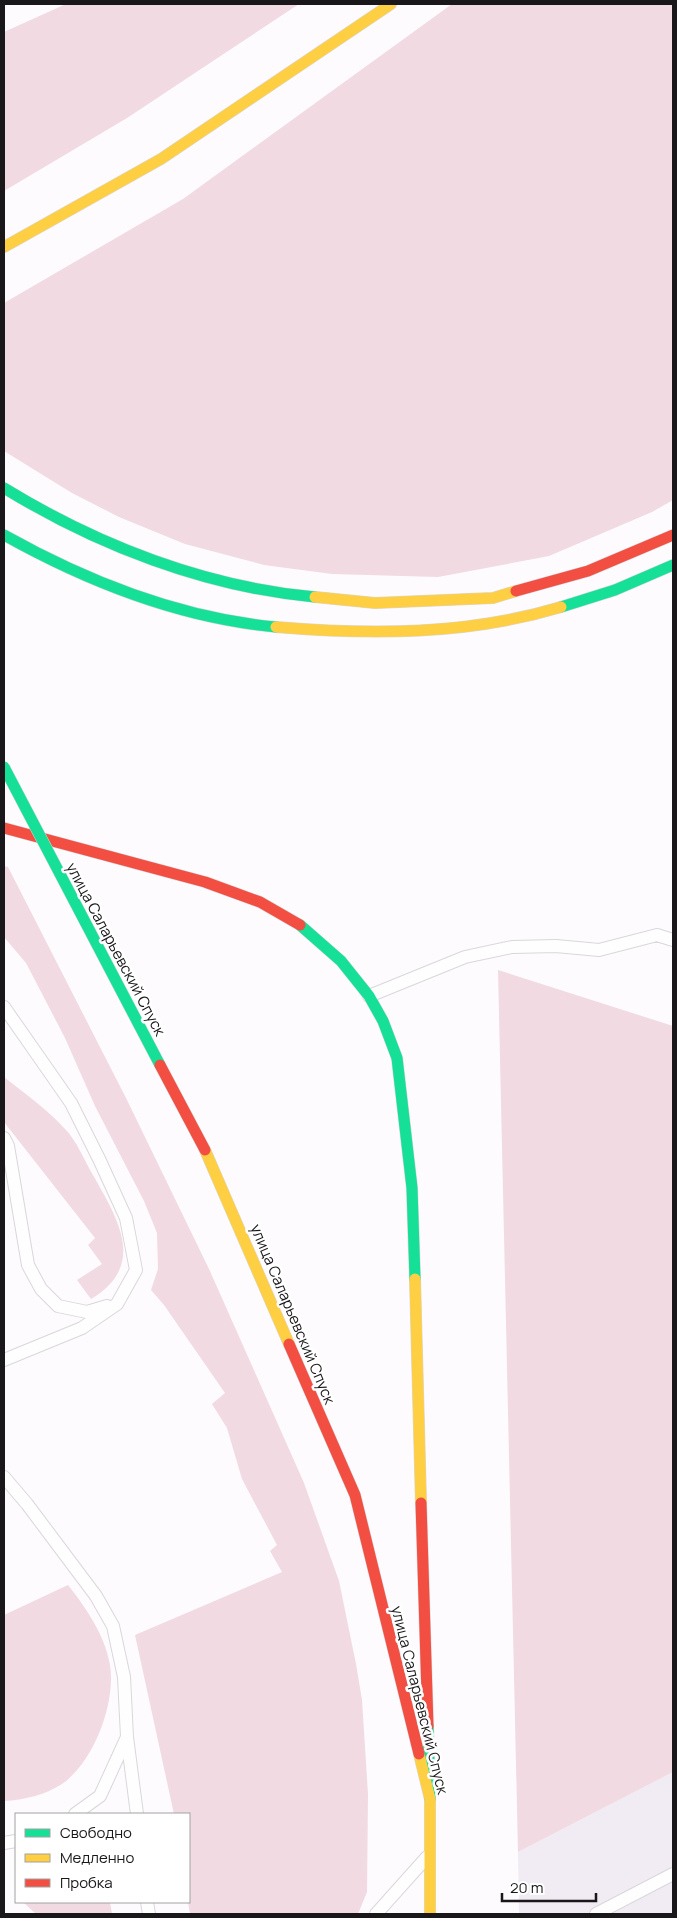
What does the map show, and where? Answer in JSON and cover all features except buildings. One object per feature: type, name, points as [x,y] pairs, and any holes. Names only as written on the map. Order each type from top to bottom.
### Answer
[{"type":"street","points":[[4,247],[161,159],[391,4]]},
{"type":"street","points":[[4,488],[38,509],[92,536],[125,550],[225,582],[289,595],[376,603],[493,598],[588,571],[673,535]]},
{"type":"street","points":[[4,535],[68,570],[143,599],[202,616],[242,624],[326,630],[429,631],[520,618],[608,592],[673,565]]},
{"type":"street","name":"улица Саларьевский Спуск","points":[[4,767],[205,1150],[355,1495],[430,1799],[430,1914]]},
{"type":"street","points":[[4,828],[205,882],[260,902],[305,928],[341,961],[369,996],[383,1021],[396,1058],[404,1107],[412,1188],[430,1799]]},
{"type":"lane","points":[[369,996],[465,957],[512,947],[556,946],[599,950],[656,935],[673,940]]},
{"type":"lane","points":[[4,1007],[71,1104],[100,1161],[126,1218],[136,1270],[117,1304],[82,1328],[4,1360]]},
{"type":"lane","points":[[4,1138],[8,1146],[28,1264],[41,1289],[58,1306],[87,1312],[117,1304]]},
{"type":"lane","points":[[4,1477],[27,1504],[96,1596],[113,1626],[124,1677],[127,1737],[136,1813]]},
{"type":"lane","points":[[77,1813],[100,1796],[127,1737]]},
{"type":"lane","points":[[376,1914],[430,1853]]},
{"type":"lane","points":[[596,1914],[673,1874]]},
{"type":"shaded area","points":[[66,4],[299,4],[127,118],[4,191],[4,32]]},
{"type":"shaded area","points":[[452,4],[673,4],[673,500],[652,512],[549,556],[438,577],[332,574],[264,565],[185,544],[119,517],[72,493],[4,451],[4,303],[183,199]]},
{"type":"shaded area","points":[[4,866],[8,867],[127,1100],[209,1269],[304,1483],[339,1581],[362,1700],[368,1794],[367,1892],[358,1914],[190,1914],[188,1903],[190,1903],[190,1813],[174,1813],[135,1635],[282,1572],[270,1551],[277,1545],[242,1479],[227,1428],[212,1404],[225,1393],[164,1305],[151,1290],[158,1269],[157,1233],[144,1201],[95,1106],[65,1038],[26,963],[4,937]]},
{"type":"shaded area","points":[[498,970],[673,1026],[673,1772],[518,1852]]},
{"type":"shaded area","points":[[4,1077],[43,1108],[69,1134],[77,1145],[118,1224],[123,1256],[119,1271],[108,1286],[91,1299],[77,1280],[102,1264],[88,1245],[95,1238],[4,1122]]},
{"type":"shaded area","points":[[68,1585],[94,1622],[104,1643],[110,1665],[111,1680],[106,1714],[93,1747],[84,1761],[62,1784],[34,1796],[4,1801],[4,1615]]},
{"type":"shaded area","points":[[673,1772],[673,1914],[519,1914],[518,1852]]},
{"type":"shaded area","points":[[24,1903],[110,1903],[112,1914],[36,1914]]},
{"type":"traffic: fast","points":[[4,488],[76,528],[153,560],[233,584],[315,597]]},
{"type":"traffic: fast","points":[[4,535],[68,568],[135,595],[204,615],[276,627]]},
{"type":"traffic: fast","points":[[561,607],[615,590],[673,565]]},
{"type":"traffic: fast","points":[[4,767],[160,1065]]},
{"type":"traffic: fast","points":[[300,925],[341,961],[369,996],[383,1021],[397,1058],[412,1188],[415,1279]]},
{"type":"traffic: fast","points":[[428,1726],[430,1799]]},
{"type":"traffic: slow","points":[[4,247],[161,159],[391,4]]},
{"type":"traffic: slow","points":[[315,597],[375,603],[493,598],[516,591]]},
{"type":"traffic: slow","points":[[276,627],[384,632],[455,628],[491,623],[561,607]]},
{"type":"traffic: slow","points":[[205,1150],[289,1344]]},
{"type":"traffic: slow","points":[[415,1279],[421,1503]]},
{"type":"traffic: slow","points":[[419,1754],[430,1799],[430,1914]]},
{"type":"traffic: jam","points":[[516,591],[588,571],[673,535]]},
{"type":"traffic: jam","points":[[4,828],[205,882],[260,902],[300,925]]},
{"type":"traffic: jam","points":[[160,1065],[205,1150]]},
{"type":"traffic: jam","points":[[289,1344],[355,1495],[419,1754]]},
{"type":"traffic: jam","points":[[421,1503],[428,1726]]}]
